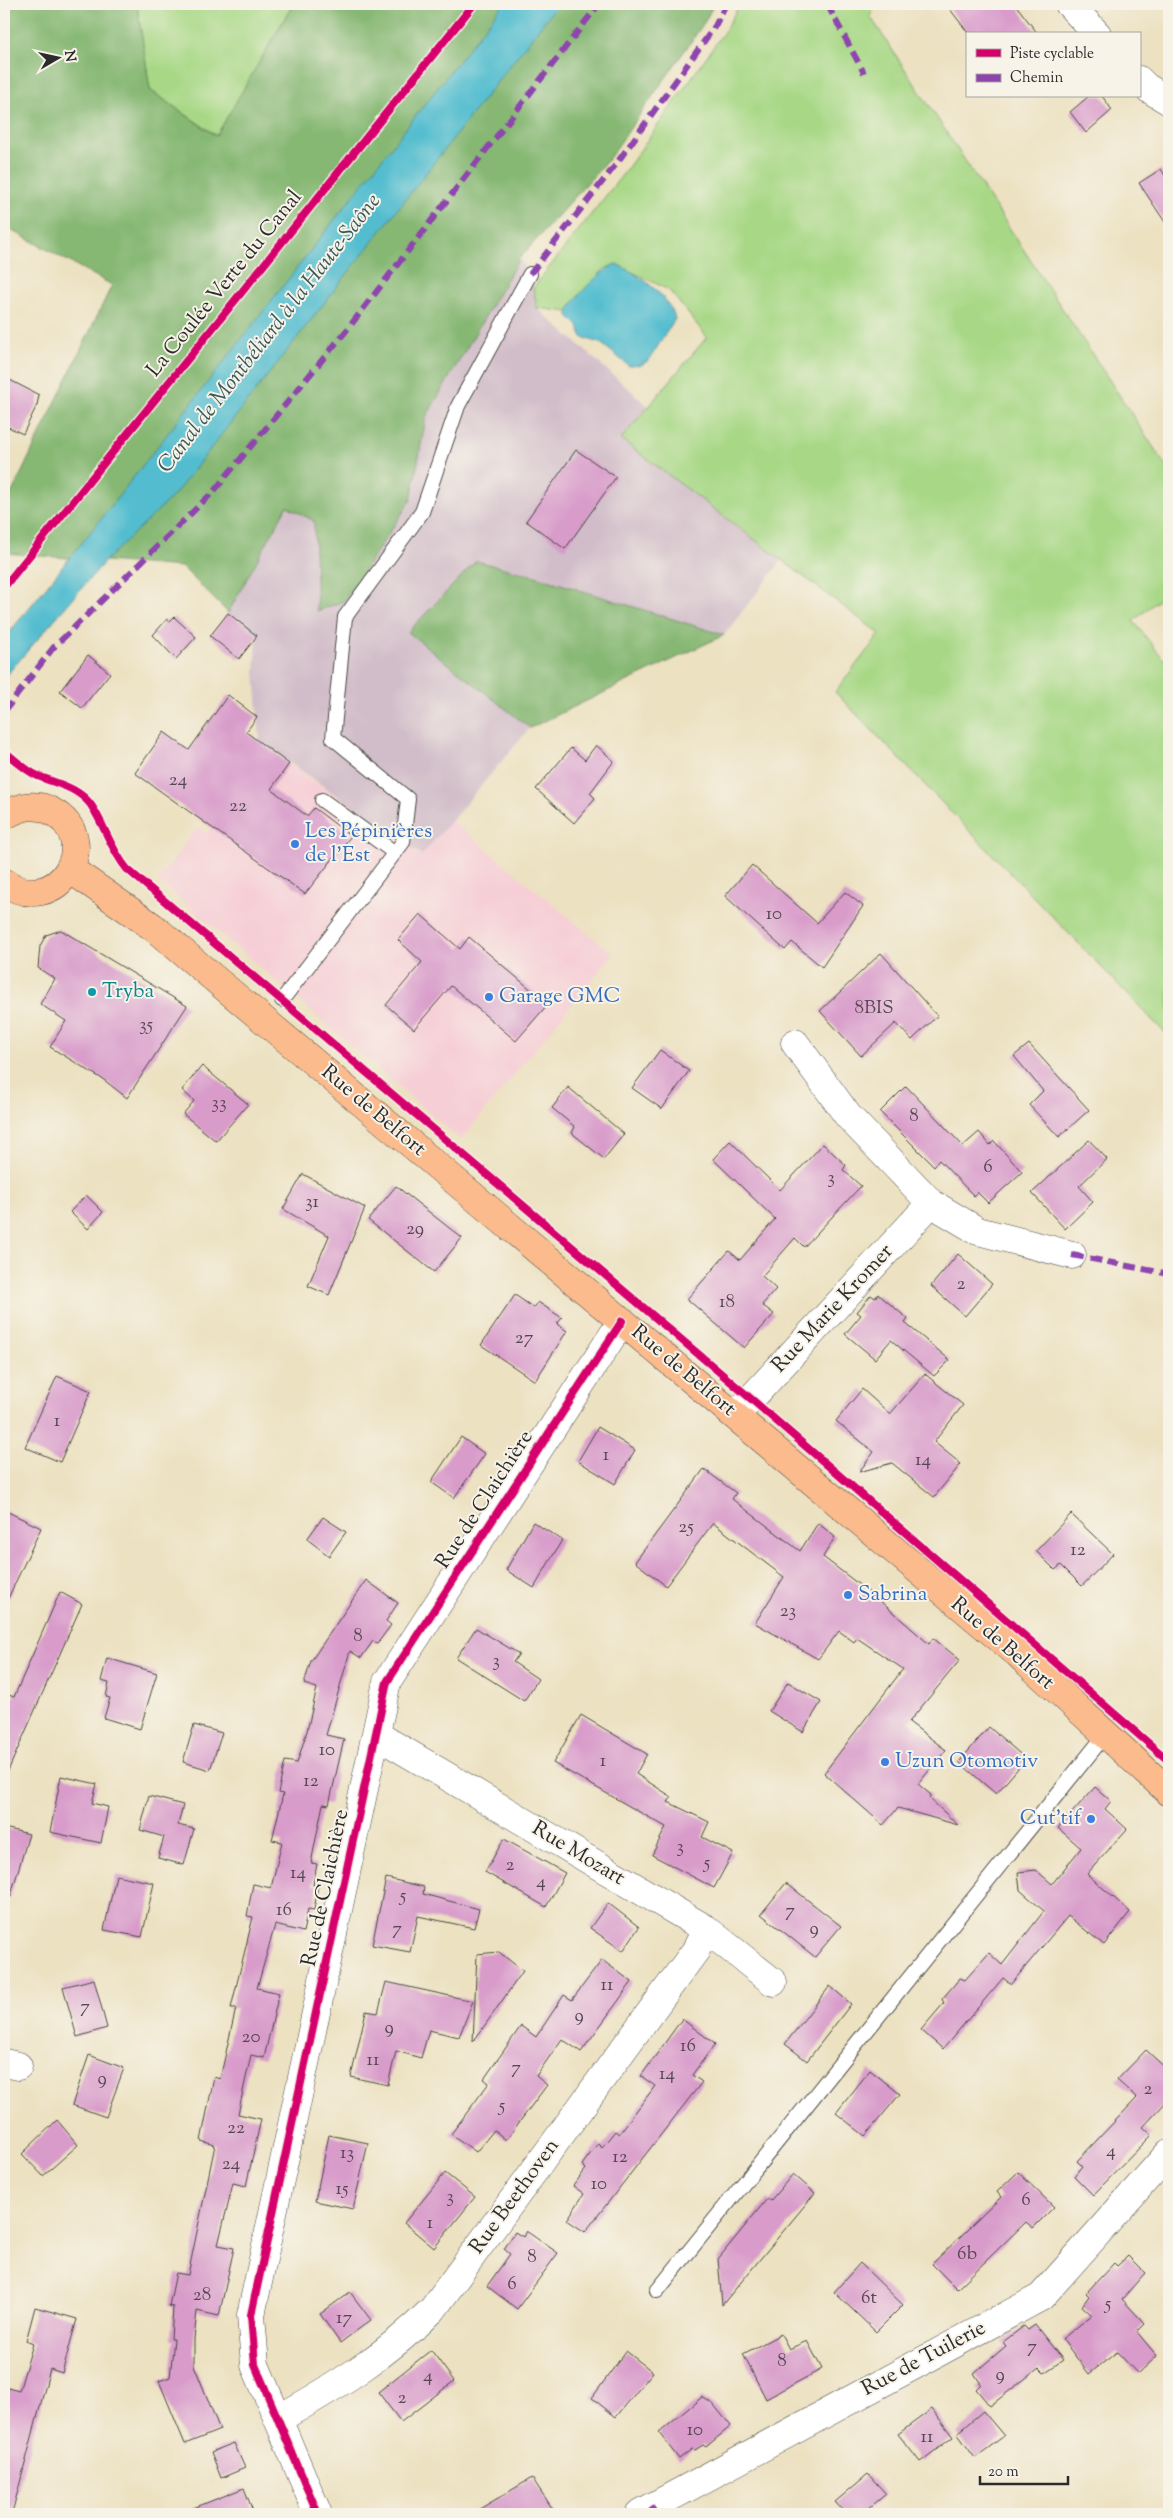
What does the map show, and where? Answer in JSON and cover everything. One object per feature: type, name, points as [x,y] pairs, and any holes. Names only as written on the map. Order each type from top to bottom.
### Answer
[{"type":"main road","points":[[6,890],[38,892],[51,888],[62,880],[70,869],[75,854],[74,840],[69,826],[58,815],[45,808],[8,806]]},
{"type":"main road","name":"Rue de Belfort","points":[[70,869],[159,932],[622,1320],[1018,1654],[1169,1792]]},
{"type":"street","points":[[1069,4],[1094,32]]},
{"type":"street","points":[[1140,81],[1146,87],[1169,101]]},
{"type":"street","points":[[795,1043],[848,1116],[931,1203],[978,1231],[1072,1255]]},
{"type":"street","name":"Rue Marie Kromer","points":[[736,1416],[931,1203]]},
{"type":"street","name":"Rue de Claichière","points":[[318,2514],[255,2365],[251,2315],[387,1682],[622,1320]]},
{"type":"street","name":"Rue Mozart","points":[[377,1734],[706,1929],[773,1982]]},
{"type":"street","name":"Rue Beethoven","points":[[278,2419],[330,2390],[419,2323],[433,2309],[696,1950],[706,1929]]},
{"type":"street","name":"Rue de Tuilerie","points":[[639,2514],[1041,2297],[1169,2153]]},
{"type":"lane","points":[[282,1000],[403,842],[408,799],[333,738],[346,617],[422,512],[458,406],[530,274]]},
{"type":"lane","points":[[322,800],[395,853]]},
{"type":"lane","points":[[657,2291],[1105,1735]]},
{"type":"shaded area","points":[[519,259],[530,274],[537,308],[648,406],[621,439],[782,560],[724,635],[535,576],[409,632],[530,728],[422,855],[260,742],[255,671],[257,636],[228,613],[287,506],[314,521],[317,611],[344,600],[411,500],[426,417]]},
{"type":"shaded area","points":[[289,764],[421,855],[451,820],[613,954],[461,1140],[158,880],[198,827],[206,833],[210,828],[221,833],[272,790]]},
{"type":"green space","points":[[4,4],[137,4],[150,90],[216,136],[293,4],[714,4],[704,23],[608,160],[519,259],[426,417],[411,500],[344,601],[317,611],[314,521],[287,506],[228,613],[182,567],[4,553],[4,509],[112,285],[4,226]]},
{"type":"green space","points":[[137,4],[293,4],[217,136],[150,90]]},
{"type":"green space","points":[[740,4],[877,4],[870,16],[1169,471],[1169,591],[1133,621],[1169,666],[1169,1037],[835,692],[880,634],[621,439],[707,337],[669,290],[616,264],[604,269],[568,312],[537,308],[533,288],[627,169],[724,32]]},
{"type":"green space","points":[[476,561],[535,576],[724,635],[530,728],[408,632]]},
{"type":"water","name":"Canal de Montbéliard à la Haute-Saône","points":[[503,4],[558,4],[175,494],[105,561],[4,678],[4,639],[97,524]]},
{"type":"water","points":[[616,264],[642,279],[659,293],[672,310],[675,319],[649,360],[641,365],[629,366],[602,344],[582,337],[578,326],[568,316],[569,310],[579,295],[603,272]]},
{"type":"building","points":[[946,4],[1015,4],[1036,32],[967,32]]},
{"type":"building","points":[[1087,98],[1103,98],[1112,110],[1086,133],[1070,112]]},
{"type":"building","points":[[1161,169],[1169,182],[1169,228],[1139,183]]},
{"type":"building","points":[[4,377],[39,395],[37,405],[23,434],[4,425]]},
{"type":"building","points":[[576,450],[616,477],[565,549],[526,521]]},
{"type":"building","points":[[228,613],[257,636],[239,659],[210,636]]},
{"type":"building","points":[[174,617],[196,637],[176,659],[153,635],[167,619],[170,621]]},
{"type":"building","points":[[88,655],[110,673],[82,708],[60,691]]},
{"type":"building","points":[[228,695],[257,717],[246,732],[289,764],[271,789],[307,816],[314,808],[351,836],[305,894],[135,773],[164,732],[189,750]]},
{"type":"building","points":[[596,745],[614,761],[590,793],[595,798],[574,823],[536,789],[571,748],[585,760]]},
{"type":"building","points":[[752,865],[817,923],[845,892],[863,906],[822,967],[792,942],[785,950],[725,896]]},
{"type":"building","points":[[420,914],[460,949],[469,937],[548,1004],[516,1041],[451,986],[414,1029],[386,1005],[422,962],[398,940]]},
{"type":"building","points":[[61,930],[187,1006],[127,1098],[104,1080],[50,1047],[66,1021],[40,1004],[55,979],[38,968],[40,946],[46,935]]},
{"type":"building","points":[[881,953],[937,1016],[912,1040],[896,1023],[861,1056],[820,1011]]},
{"type":"building","points":[[1029,1044],[1089,1110],[1059,1137],[1029,1105],[1043,1091],[1014,1056]]},
{"type":"building","points":[[660,1050],[689,1071],[662,1109],[632,1088]]},
{"type":"building","points":[[202,1066],[248,1104],[216,1141],[183,1114],[194,1101],[182,1090]]},
{"type":"building","points":[[906,1086],[963,1146],[979,1132],[990,1145],[994,1141],[1022,1172],[988,1203],[977,1192],[974,1196],[939,1160],[934,1166],[880,1112]]},
{"type":"building","points":[[568,1087],[624,1134],[604,1159],[572,1133],[575,1127],[552,1108]]},
{"type":"building","points":[[1089,1140],[1107,1159],[1079,1186],[1093,1202],[1065,1229],[1032,1193]]},
{"type":"building","points":[[730,1141],[780,1190],[823,1144],[846,1165],[843,1170],[861,1186],[804,1247],[795,1238],[762,1276],[776,1289],[762,1305],[774,1314],[744,1348],[687,1299],[729,1251],[740,1260],[775,1219],[713,1159]]},
{"type":"building","points":[[303,1174],[365,1208],[329,1295],[308,1286],[329,1236],[283,1209]]},
{"type":"building","points":[[396,1186],[462,1238],[434,1272],[368,1220]]},
{"type":"building","points":[[86,1195],[103,1212],[88,1229],[70,1212]]},
{"type":"building","points":[[958,1254],[992,1284],[965,1316],[931,1286]]},
{"type":"building","points":[[878,1294],[908,1319],[905,1323],[950,1360],[934,1376],[891,1340],[875,1359],[845,1334],[861,1315],[857,1312],[871,1295],[875,1298]]},
{"type":"building","points":[[515,1295],[534,1308],[538,1302],[562,1318],[557,1324],[567,1331],[535,1381],[481,1345]]},
{"type":"building","points":[[925,1374],[963,1405],[934,1442],[961,1464],[934,1497],[892,1463],[859,1472],[874,1452],[836,1421],[862,1389],[890,1414]]},
{"type":"building","points":[[57,1376],[91,1391],[60,1462],[25,1447]]},
{"type":"building","points":[[598,1427],[635,1450],[615,1484],[578,1461]]},
{"type":"building","points":[[461,1437],[485,1454],[454,1498],[431,1482]]},
{"type":"building","points":[[704,1469],[736,1493],[732,1499],[800,1551],[818,1523],[835,1537],[823,1557],[879,1600],[929,1644],[933,1638],[960,1660],[909,1722],[946,1750],[918,1784],[931,1795],[929,1798],[958,1825],[898,1808],[883,1825],[824,1773],[903,1669],[857,1638],[854,1642],[839,1631],[818,1659],[755,1623],[784,1577],[713,1523],[666,1586],[635,1562]]},
{"type":"building","points":[[4,1510],[41,1528],[4,1607]]},
{"type":"building","points":[[1071,1514],[1113,1554],[1082,1586],[1061,1565],[1055,1570],[1036,1551]]},
{"type":"building","points":[[323,1517],[346,1532],[329,1556],[307,1539]]},
{"type":"building","points":[[533,1522],[562,1540],[534,1588],[506,1570]]},
{"type":"building","points":[[366,1580],[398,1603],[386,1621],[391,1625],[377,1644],[373,1641],[361,1658],[350,1651],[326,1735],[344,1739],[329,1805],[323,1804],[311,1863],[317,1864],[313,1885],[318,1886],[314,1910],[308,1909],[303,1932],[275,1925],[257,1988],[279,1993],[264,2058],[251,2055],[238,2114],[261,2119],[246,2186],[233,2183],[218,2245],[234,2248],[219,2316],[197,2311],[194,2339],[194,2365],[220,2430],[185,2444],[159,2381],[170,2377],[174,2339],[171,2339],[173,2307],[169,2306],[176,2273],[188,2275],[215,2145],[201,2141],[214,2077],[220,2079],[236,2008],[231,2008],[253,1917],[247,1916],[253,1884],[271,1888],[282,1842],[272,1840],[283,1794],[278,1793],[285,1761],[297,1763],[317,1688],[304,1684],[311,1661]]},
{"type":"building","points":[[60,1592],[82,1604],[4,1780],[4,1693],[14,1697]]},
{"type":"building","points":[[476,1628],[519,1654],[513,1662],[538,1679],[524,1701],[456,1658]]},
{"type":"building","points":[[107,1658],[157,1673],[140,1729],[104,1718],[110,1698],[106,1697],[109,1683],[101,1681]]},
{"type":"building","points":[[788,1682],[821,1702],[803,1732],[769,1711]]},
{"type":"building","points":[[581,1715],[647,1754],[636,1774],[672,1797],[668,1802],[709,1822],[702,1837],[733,1853],[714,1888],[652,1855],[666,1827],[553,1763]]},
{"type":"building","points":[[194,1725],[222,1733],[210,1770],[183,1762]]},
{"type":"building","points":[[989,1727],[1026,1759],[996,1794],[959,1762]]},
{"type":"building","points":[[61,1776],[97,1784],[92,1803],[108,1807],[101,1843],[50,1832]]},
{"type":"building","points":[[1095,1787],[1111,1801],[1105,1809],[1127,1829],[1087,1874],[1130,1912],[1104,1945],[1068,1916],[1011,1984],[1003,1978],[943,2049],[921,2030],[944,2003],[942,1999],[960,1978],[965,1980],[989,1953],[1002,1965],[1044,1911],[1020,1890],[1018,1872],[1036,1870],[1052,1884],[1081,1848],[1058,1828]]},
{"type":"building","points":[[149,1796],[183,1805],[178,1825],[194,1829],[184,1865],[158,1858],[164,1837],[140,1830]]},
{"type":"building","points":[[4,1828],[29,1834],[10,1898],[4,1897]]},
{"type":"building","points":[[504,1839],[565,1873],[546,1907],[485,1872]]},
{"type":"building","points":[[116,1875],[154,1883],[142,1937],[104,1930]]},
{"type":"building","points":[[386,1878],[424,1887],[423,1894],[479,1909],[474,1928],[418,1916],[410,1952],[372,1945]]},
{"type":"building","points":[[786,1883],[841,1926],[815,1957],[761,1914]]},
{"type":"building","points":[[608,1903],[639,1927],[623,1951],[590,1928]]},
{"type":"building","points":[[499,1952],[523,1971],[473,2042],[477,1954]]},
{"type":"building","points":[[602,1960],[632,1982],[581,2052],[562,2039],[536,2076],[547,2085],[506,2140],[494,2130],[476,2152],[451,2134],[489,2083],[484,2079],[521,2026],[536,2037],[564,1995],[572,2000]]},
{"type":"building","points":[[94,1979],[107,2028],[77,2037],[63,1987]]},
{"type":"building","points":[[386,1982],[473,2001],[459,2037],[429,2030],[421,2058],[396,2051],[388,2085],[351,2077],[366,2011],[378,2013]]},
{"type":"building","points":[[830,1986],[851,2004],[807,2061],[785,2044]]},
{"type":"building","points":[[682,2019],[715,2044],[692,2075],[702,2082],[585,2232],[567,2220],[584,2194],[573,2186],[586,2169],[582,2165],[598,2143],[602,2147],[615,2131],[619,2134],[655,2086],[641,2076]]},
{"type":"building","points":[[1146,2050],[1169,2071],[1169,2099],[1143,2127],[1152,2135],[1093,2195],[1074,2176],[1082,2166],[1077,2161],[1137,2098],[1117,2080]]},
{"type":"building","points":[[89,2055],[124,2068],[106,2117],[72,2105]]},
{"type":"building","points":[[870,2070],[900,2094],[865,2136],[836,2113]]},
{"type":"building","points":[[57,2120],[78,2145],[43,2176],[22,2154]]},
{"type":"building","points":[[329,2135],[368,2143],[353,2209],[315,2201]]},
{"type":"building","points":[[1018,2172],[1054,2207],[1033,2228],[1026,2222],[957,2289],[932,2264],[1001,2197],[997,2192]]},
{"type":"building","points":[[445,2173],[475,2197],[434,2248],[404,2223]]},
{"type":"building","points":[[793,2174],[815,2193],[722,2305],[718,2259],[767,2199],[770,2201]]},
{"type":"building","points":[[526,2231],[558,2253],[517,2309],[487,2286],[510,2254],[504,2249],[515,2232],[523,2237]]},
{"type":"building","points":[[1128,2256],[1145,2273],[1122,2299],[1145,2324],[1137,2332],[1157,2356],[1138,2374],[1117,2352],[1089,2374],[1062,2339],[1092,2315],[1082,2306],[1089,2296],[1086,2293],[1114,2263],[1117,2266]]},
{"type":"building","points":[[860,2263],[903,2305],[876,2332],[834,2292]]},
{"type":"building","points":[[350,2292],[371,2320],[340,2343],[320,2314]]},
{"type":"building","points":[[35,2307],[77,2319],[62,2373],[50,2369],[12,2513],[4,2512],[4,2387],[19,2391],[33,2344],[26,2341]]},
{"type":"building","points":[[1035,2325],[1063,2360],[1044,2373],[1039,2368],[990,2406],[976,2389],[981,2384],[974,2373],[1006,2346],[1003,2342],[1024,2326],[1028,2330]]},
{"type":"building","points":[[781,2334],[789,2349],[807,2341],[822,2369],[766,2399],[743,2354]]},
{"type":"building","points":[[431,2350],[454,2381],[401,2422],[378,2392]]},
{"type":"building","points":[[626,2351],[653,2372],[616,2417],[592,2398]]},
{"type":"building","points":[[702,2397],[713,2404],[731,2426],[706,2447],[703,2445],[695,2450],[692,2449],[679,2459],[659,2433]]},
{"type":"building","points":[[932,2409],[953,2437],[920,2462],[898,2434]]},
{"type":"building","points":[[983,2411],[1004,2436],[975,2458],[957,2433]]},
{"type":"building","points":[[234,2443],[245,2468],[221,2478],[211,2452]]},
{"type":"building","points":[[868,2474],[886,2494],[862,2514],[846,2514],[835,2502]]},
{"type":"building","points":[[532,2478],[556,2514],[471,2514]]},
{"type":"building","points":[[244,2488],[254,2514],[181,2514],[181,2513]]},
{"type":"marked path","points":[[4,712],[53,648],[214,491],[346,331],[599,4]]},
{"type":"marked path","points":[[530,274],[614,167],[715,26],[726,4]]},
{"type":"marked path","points":[[827,4],[864,73]]},
{"type":"marked path","points":[[1072,1255],[1169,1274]]},
{"type":"marked path","points":[[651,2507],[656,2514]]},
{"type":"cycle path","name":"La Coulée Verte du Canal","points":[[4,587],[474,4]]},
{"type":"cycle path","points":[[4,751],[34,774],[74,790],[86,799],[96,813],[116,853],[127,869],[750,1398],[1169,1761]]},
{"type":"cycle path","points":[[318,2514],[255,2365],[251,2315],[387,1682],[622,1321]]},
{"type":"place","name":"Les Pépinières de l'Est","points":[[295,844]]},
{"type":"place","name":"Tryba","points":[[92,992]]},
{"type":"place","name":"Garage GMC","points":[[489,997]]},
{"type":"place","name":"Sabrina","points":[[848,1595]]},
{"type":"place","name":"Uzun Otomotiv","points":[[885,1762]]},
{"type":"place","name":"Cut'tif","points":[[1091,1819]]}]
